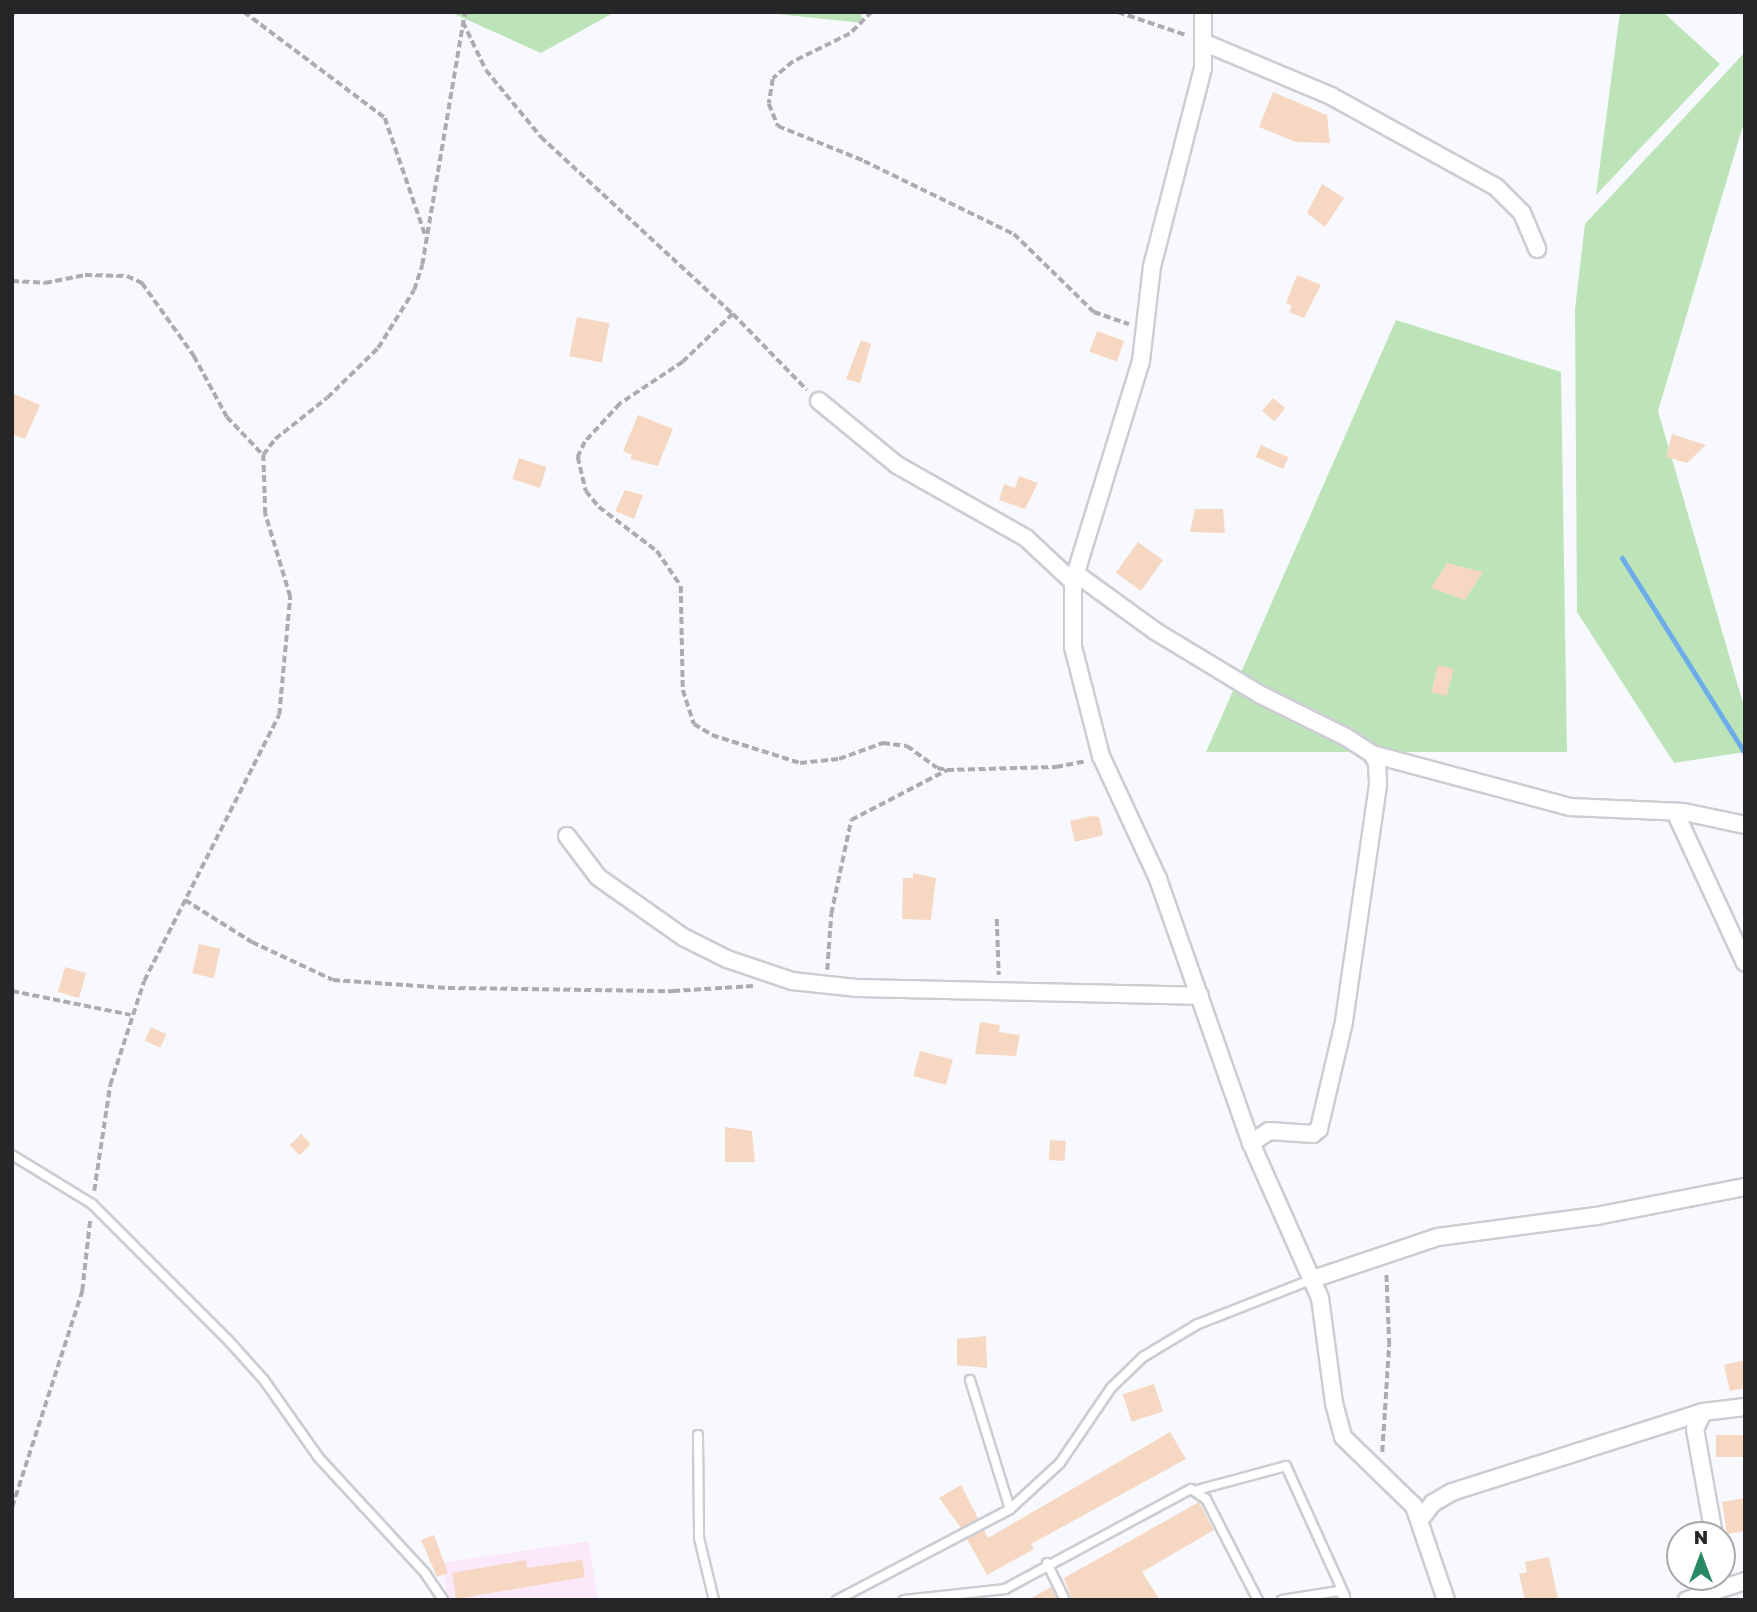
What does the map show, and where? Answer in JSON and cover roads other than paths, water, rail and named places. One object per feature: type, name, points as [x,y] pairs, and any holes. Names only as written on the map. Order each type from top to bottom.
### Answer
[{"type":"street","points":[[1203,12],[1205,43],[1199,93],[1152,266],[1141,361],[1074,577],[1073,647],[1101,756],[1158,879],[1251,1143],[1313,1279],[1322,1309],[1339,1426],[1349,1447],[1407,1498],[1420,1520],[1446,1600]]},
{"type":"street","points":[[1205,43],[1331,96],[1496,187],[1522,213],[1537,249]]},
{"type":"street","points":[[819,401],[897,465],[1026,538],[1074,577],[1173,643],[1372,754],[1570,807],[1675,812],[1745,825]]},
{"type":"street","points":[[1251,1143],[1269,1131],[1313,1134],[1319,1129],[1348,1000],[1378,785],[1372,754]]},
{"type":"street","points":[[1675,812],[1745,962]]},
{"type":"street","points":[[567,836],[598,877],[683,937],[727,959],[792,981],[826,986],[1200,996]]},
{"type":"street","points":[[1313,1279],[1385,1251],[1438,1237],[1596,1216],[1745,1187]]},
{"type":"street","points":[[1420,1520],[1433,1503],[1452,1492],[1703,1412],[1745,1407]]},
{"type":"street","points":[[1703,1412],[1695,1429],[1711,1521]]},
{"type":"street","points":[[1687,1600],[1706,1591]]},
{"type":"lane","points":[[12,1155],[92,1204],[264,1380],[319,1458],[425,1573],[443,1600]]},
{"type":"lane","points":[[837,1600],[1010,1509],[1060,1463],[1111,1388],[1143,1357],[1198,1324],[1313,1279]]},
{"type":"lane","points":[[970,1380],[1010,1509]]},
{"type":"lane","points":[[698,1435],[699,1538],[714,1600]]},
{"type":"lane","points":[[904,1600],[991,1596],[1181,1491],[1197,1490],[1286,1466],[1346,1598]]},
{"type":"lane","points":[[1197,1490],[1206,1499],[1258,1600]]},
{"type":"lane","points":[[1047,1563],[1065,1600]]},
{"type":"lane","points":[[1283,1600],[1338,1591],[1346,1598]]},
{"type":"waterway","points":[[1622,558],[1745,753]]}]
